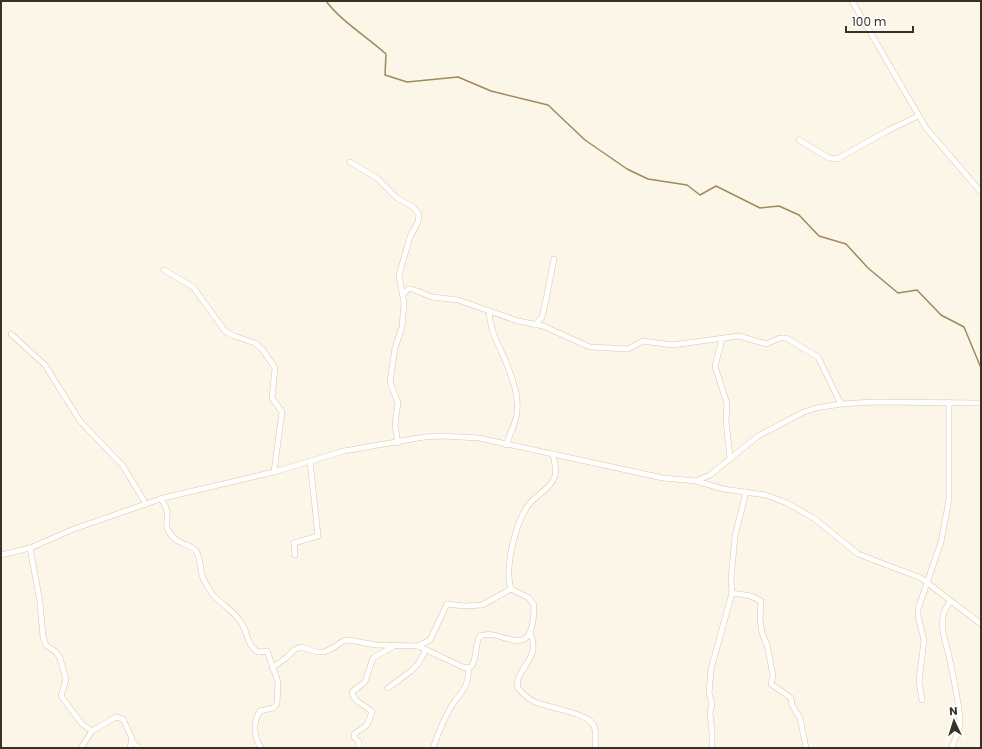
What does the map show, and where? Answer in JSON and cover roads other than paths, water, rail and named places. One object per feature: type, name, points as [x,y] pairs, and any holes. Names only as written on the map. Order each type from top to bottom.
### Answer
[{"type":"street","points":[[852,1],[918,116],[935,140],[981,192]]},
{"type":"street","points":[[799,140],[829,158],[837,159],[887,131],[918,116]]},
{"type":"street","points":[[350,162],[370,172],[397,198],[413,207],[420,214],[418,222],[410,237],[400,271],[399,280],[403,295],[402,327],[395,348],[390,382],[398,403],[395,425],[398,443]]},
{"type":"street","points":[[535,325],[542,317],[554,259]]},
{"type":"street","points":[[164,270],[193,287],[225,331],[255,344],[273,364],[275,372],[272,398],[282,412],[274,472]]},
{"type":"street","points":[[403,295],[408,289],[412,289],[432,298],[458,300],[489,311],[543,326],[590,347],[626,349],[643,341],[672,345],[739,336],[766,344],[780,338],[792,340],[818,357],[842,404]]},
{"type":"street","points":[[489,311],[489,325],[503,356],[518,402],[516,419],[506,445]]},
{"type":"street","points":[[11,334],[45,366],[83,425],[123,466],[146,504]]},
{"type":"street","points":[[722,339],[715,366],[727,404],[726,420],[730,458]]},
{"type":"street","points":[[922,700],[919,681],[924,640],[918,616],[918,609],[941,542],[949,499],[949,402]]},
{"type":"street","points":[[696,481],[710,474],[758,436],[804,412],[842,404],[949,402],[981,403]]},
{"type":"street","points":[[1,555],[30,548],[74,529],[161,498],[274,472],[344,451],[398,443],[430,436],[474,437],[663,478],[696,481],[723,489],[766,495],[787,503],[815,519],[858,554],[916,576],[928,583],[950,602],[981,624]]},
{"type":"street","points":[[511,589],[510,576],[514,537],[519,522],[529,505],[544,491],[554,478],[556,470],[553,454]]},
{"type":"street","points":[[295,555],[294,543],[318,536],[310,461]]},
{"type":"street","points":[[712,748],[710,714],[712,703],[709,694],[711,669],[719,634],[732,593],[731,575],[735,536],[746,492]]},
{"type":"street","points":[[161,498],[166,508],[166,524],[168,531],[178,542],[190,546],[196,551],[199,558],[203,579],[216,598],[236,615],[243,624],[246,637],[253,649],[258,652],[269,652],[272,668],[278,682],[277,704],[273,708],[260,711],[255,722],[255,736],[261,748]]},
{"type":"street","points":[[30,548],[40,602],[43,637],[46,645],[56,652],[60,658],[66,680],[61,696],[82,724],[92,731]]},
{"type":"street","points":[[511,589],[533,601],[534,608],[530,633],[534,642],[534,648],[518,680],[518,688],[533,701],[549,708],[576,714],[591,722],[595,728],[596,748]]},
{"type":"street","points":[[418,646],[430,640],[447,604],[464,606],[482,605],[511,589]]},
{"type":"street","points":[[732,593],[751,596],[761,601],[760,618],[762,634],[767,646],[773,675],[771,684],[791,698],[792,706],[800,718],[806,748]]},
{"type":"street","points":[[950,602],[944,611],[942,624],[943,639],[952,669],[960,722],[958,733],[952,748]]},
{"type":"street","points":[[433,748],[451,706],[462,693],[468,678],[468,668],[474,660],[475,649],[480,636],[486,634],[507,640],[519,640],[525,638],[530,633]]},
{"type":"street","points":[[272,668],[299,647],[304,647],[317,652],[324,652],[333,648],[343,640],[376,646],[418,646],[468,668]]},
{"type":"street","points":[[359,748],[358,742],[354,738],[354,734],[367,725],[372,714],[371,710],[357,701],[352,692],[365,682],[373,658],[394,646]]},
{"type":"street","points":[[388,688],[418,664],[426,650]]},
{"type":"street","points":[[81,748],[92,731],[113,717],[121,718],[132,741],[139,748]]},
{"type":"street","points":[[130,748],[132,741]]},
{"type":"waterway","points":[[326,1],[339,16],[386,54],[385,75],[407,82],[458,77],[491,91],[548,105],[585,140],[627,169],[648,179],[687,185],[700,195],[716,186],[760,208],[779,206],[799,215],[819,236],[846,244],[868,268],[898,293],[917,290],[941,315],[964,327],[981,368]]}]
